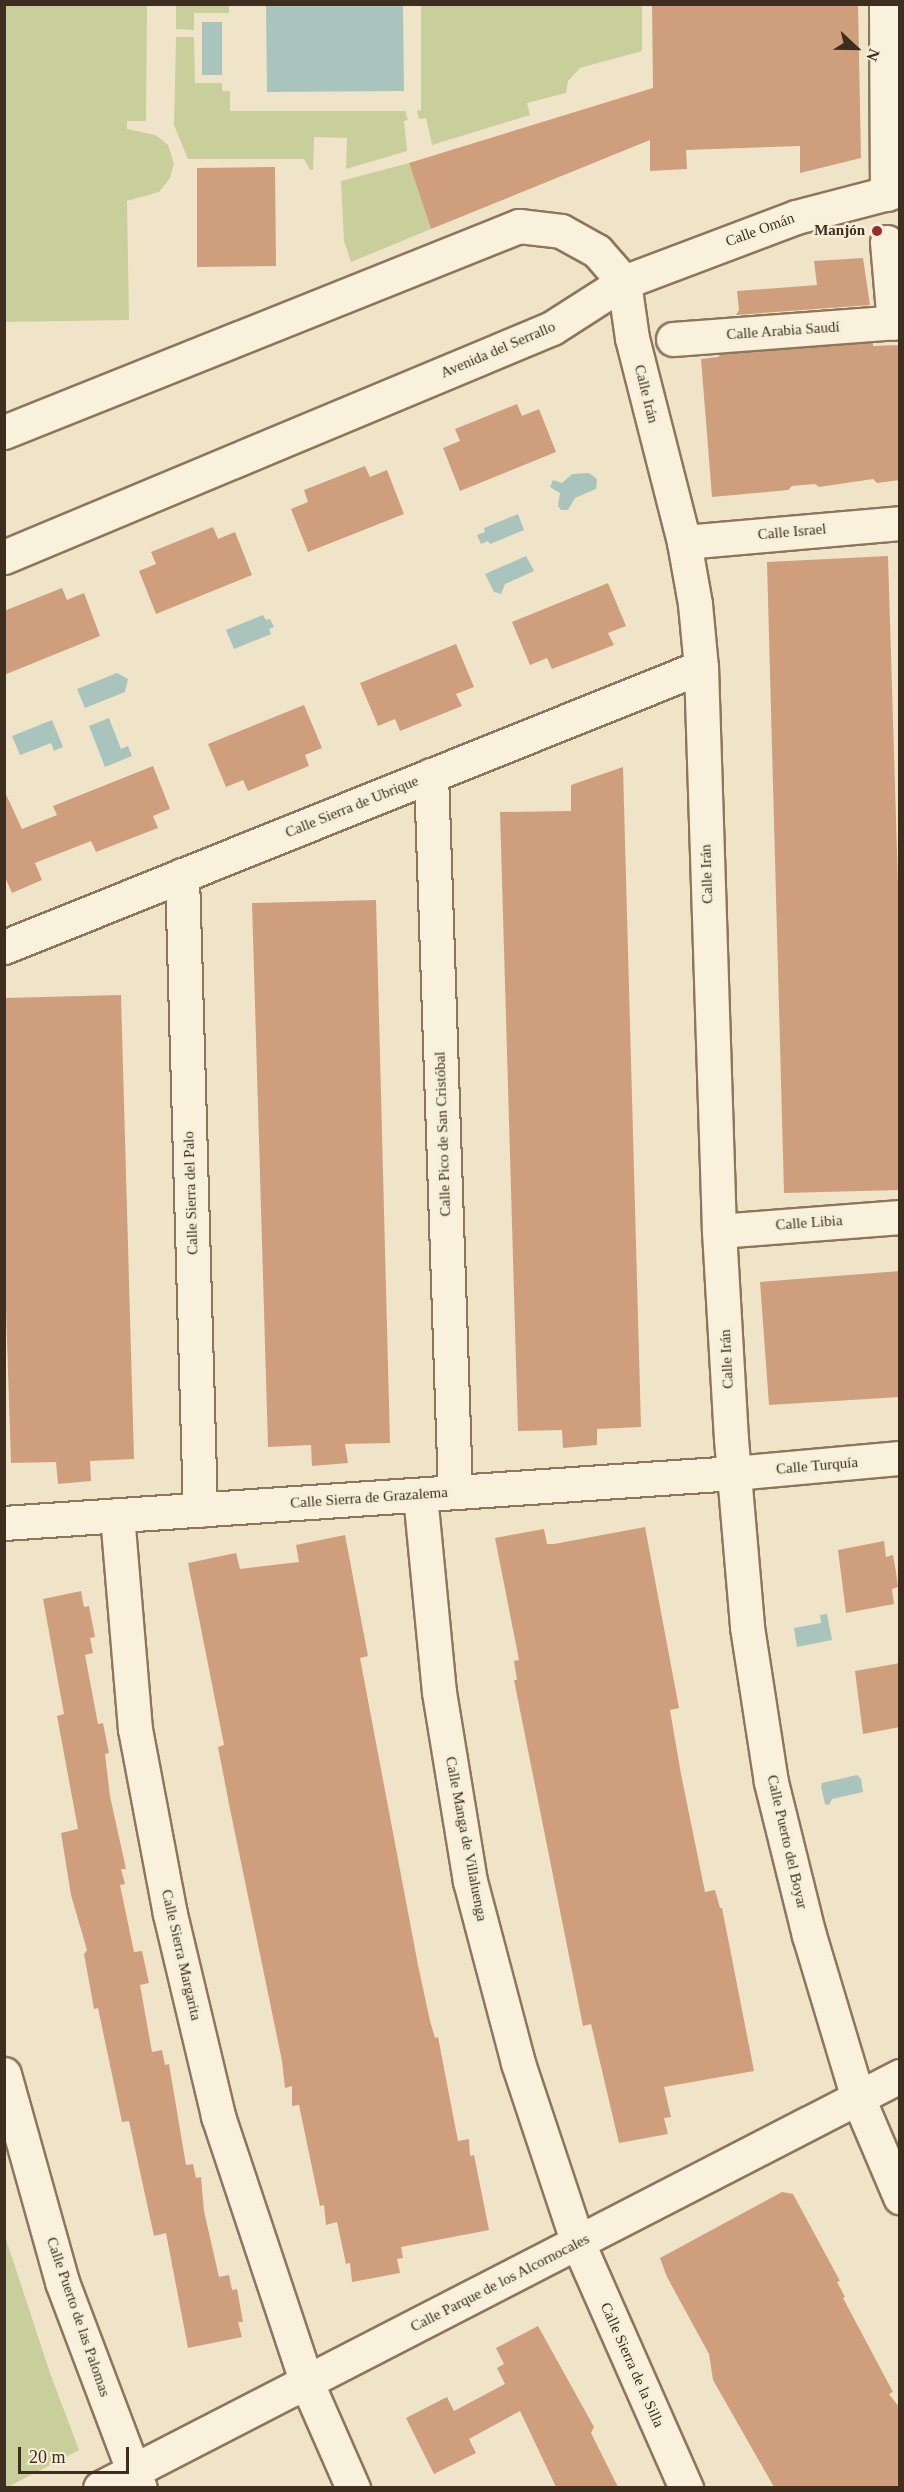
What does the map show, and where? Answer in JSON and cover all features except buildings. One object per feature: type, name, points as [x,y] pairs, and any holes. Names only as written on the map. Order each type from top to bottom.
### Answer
[{"type":"street","points":[[886,4],[893,192]]},
{"type":"street","name":"Calle Omán","points":[[624,282],[796,217],[893,192]]},
{"type":"street","points":[[4,432],[519,226],[561,231],[597,251],[624,282]]},
{"type":"street","name":"Calle Arabia Saudí","points":[[673,339],[897,322],[887,242]]},
{"type":"street","name":"Calle Irán","points":[[624,282],[632,338],[684,542],[695,604],[701,667],[719,1231],[734,1473]]},
{"type":"street","name":"Avenida del Serrallo","points":[[4,557],[552,328],[624,282]]},
{"type":"street","name":"Calle Israel","points":[[684,542],[900,523]]},
{"type":"street","name":"Calle Sierra de Ubrique","points":[[4,947],[701,667]]},
{"type":"street","name":"Calle Pico de San Cristóbal","points":[[431,775],[455,1492]]},
{"type":"street","name":"Calle Sierra del Palo","points":[[182,875],[200,1510]]},
{"type":"street","name":"Calle Libia","points":[[719,1231],[900,1217]]},
{"type":"street","name":"Calle Turquía","points":[[734,1473],[900,1458]]},
{"type":"street","name":"Calle Sierra de Grazalema","points":[[4,1523],[734,1473]]},
{"type":"street","name":"Calle Puerto del Boyar","points":[[734,1473],[747,1627],[771,1782],[809,1935],[858,2098],[900,2197]]},
{"type":"street","name":"Calle Manga de Villaluenga","points":[[420,1495],[439,1692],[471,1881],[518,2063],[578,2243]]},
{"type":"street","name":"Calle Sierra Margarita","points":[[117,1515],[135,1729],[170,1914],[218,2116],[306,2381],[353,2487]]},
{"type":"street","name":"Calle Puerto de las Palomas","points":[[4,2074],[62,2282],[137,2479]]},
{"type":"street","name":"Calle Parque de los Alcornocales","points":[[100,2487],[137,2479],[306,2381],[900,2076]]},
{"type":"street","name":"Calle Sierra de la Silla","points":[[578,2243],[686,2487]]},
{"type":"green space","points":[[4,5],[147,5],[146,121],[127,121],[127,129],[155,135],[162,140],[168,145],[174,163],[170,178],[159,192],[127,201],[129,320],[5,322]]},
{"type":"green space","points":[[176,5],[229,5],[229,13],[194,13],[194,30],[176,29]]},
{"type":"green space","points":[[421,5],[642,5],[642,51],[580,68],[568,81],[566,93],[527,103],[530,115],[432,145],[426,118],[419,119],[417,111],[421,110]]},
{"type":"green space","points":[[176,37],[194,37],[195,83],[222,83],[222,91],[230,91],[230,111],[405,111],[408,120],[404,121],[407,151],[346,169],[347,138],[314,137],[313,170],[310,170],[304,159],[188,159],[174,125]]},
{"type":"green space","points":[[409,163],[431,229],[351,262],[344,241],[341,181]]},
{"type":"green space","points":[[4,2233],[50,2373],[79,2450],[6,2488]]},
{"type":"water","points":[[266,5],[403,5],[404,91],[267,92]]},
{"type":"water","points":[[202,22],[222,22],[222,75],[202,75]]},
{"type":"water","points":[[589,473],[597,479],[596,489],[575,498],[568,510],[561,510],[558,506],[560,493],[550,487],[553,480],[562,483],[572,474]]},
{"type":"water","points":[[518,514],[524,530],[490,544],[488,541],[481,544],[477,535],[485,532],[484,528]]},
{"type":"water","points":[[526,556],[534,571],[505,584],[501,594],[494,592],[485,574]]},
{"type":"water","points":[[263,615],[266,620],[270,619],[274,627],[269,629],[271,634],[234,649],[226,630]]},
{"type":"water","points":[[117,673],[128,679],[125,692],[85,708],[77,689]]},
{"type":"water","points":[[109,718],[121,749],[128,746],[132,756],[105,767],[89,726]]},
{"type":"water","points":[[52,720],[63,747],[54,751],[51,743],[20,755],[12,736]]},
{"type":"water","points":[[827,1614],[832,1640],[797,1647],[794,1628],[821,1623],[820,1615]]},
{"type":"water","points":[[857,1775],[861,1779],[863,1792],[832,1799],[829,1805],[825,1804],[822,1783]]},
{"type":"place","name":"Manjón","points":[[877,231]]}]
